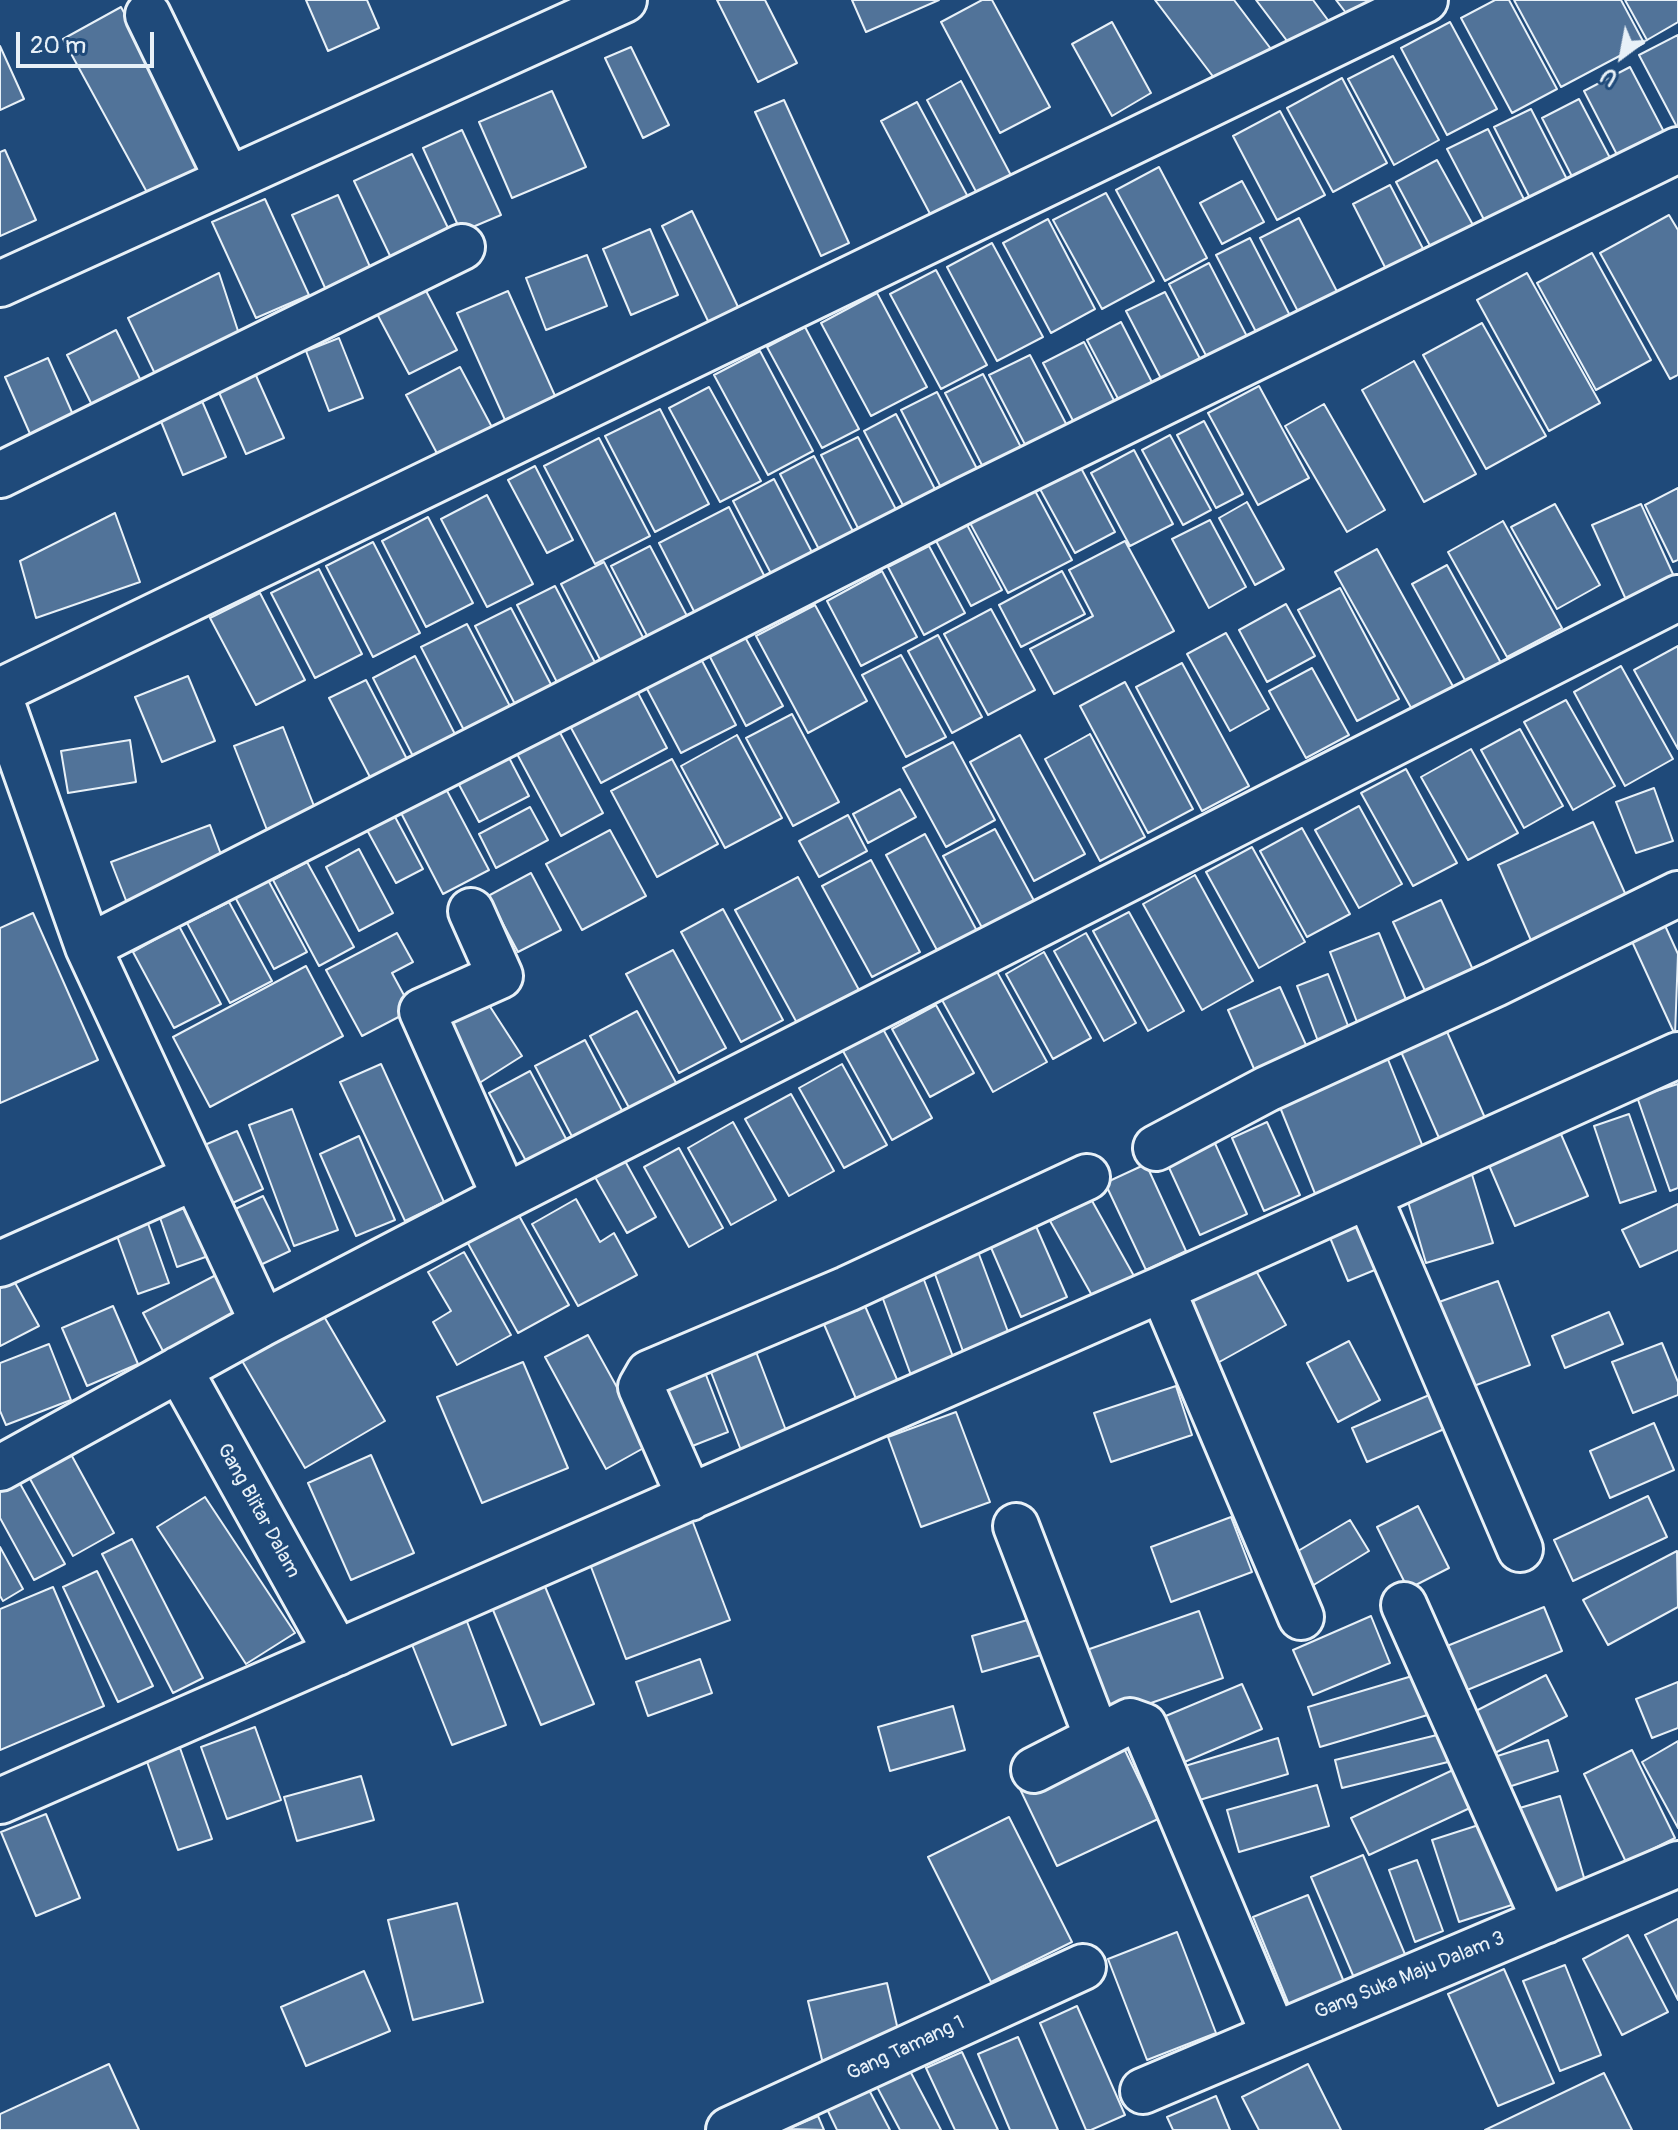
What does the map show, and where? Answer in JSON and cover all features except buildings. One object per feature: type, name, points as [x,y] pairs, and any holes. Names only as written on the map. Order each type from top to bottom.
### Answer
[{"type":"street","points":[[0,284],[225,174],[624,0]]},
{"type":"street","points":[[0,691],[1425,0]]},
{"type":"street","points":[[148,15],[225,174]]},
{"type":"street","points":[[88,947],[967,499],[1678,150]]},
{"type":"street","points":[[0,475],[462,247]]},
{"type":"street","points":[[0,1468],[263,1323],[505,1197],[1678,598]]},
{"type":"street","points":[[0,698],[88,947],[263,1323]]},
{"type":"street","points":[[1156,1148],[1267,1089],[1495,984],[1678,894]]},
{"type":"street","points":[[471,911],[500,976],[422,1011],[505,1197]]},
{"type":"street","points":[[0,1801],[1369,1197],[1678,1055]]},
{"type":"street","points":[[0,1264],[195,1177]]},
{"type":"street","points":[[690,1498],[641,1387],[649,1373],[847,1289],[1087,1177]]},
{"type":"street","points":[[1369,1197],[1520,1549]]},
{"type":"street","points":[[1162,1289],[1301,1617]]},
{"type":"street","name":"Gang Blitar Dalam","points":[[179,1369],[337,1653]]},
{"type":"street","points":[[1016,1526],[1097,1737]]},
{"type":"street","points":[[1404,1605],[1545,1921]]},
{"type":"street","points":[[1034,1770],[1130,1721],[1140,1722],[1148,1732],[1273,2033]]},
{"type":"street","name":"Gang Suka Maju Dalam 3","points":[[1143,2091],[1273,2033],[1678,1864]]},
{"type":"street","name":"Gang Tamang 1","points":[[729,2130],[1083,1967]]}]
